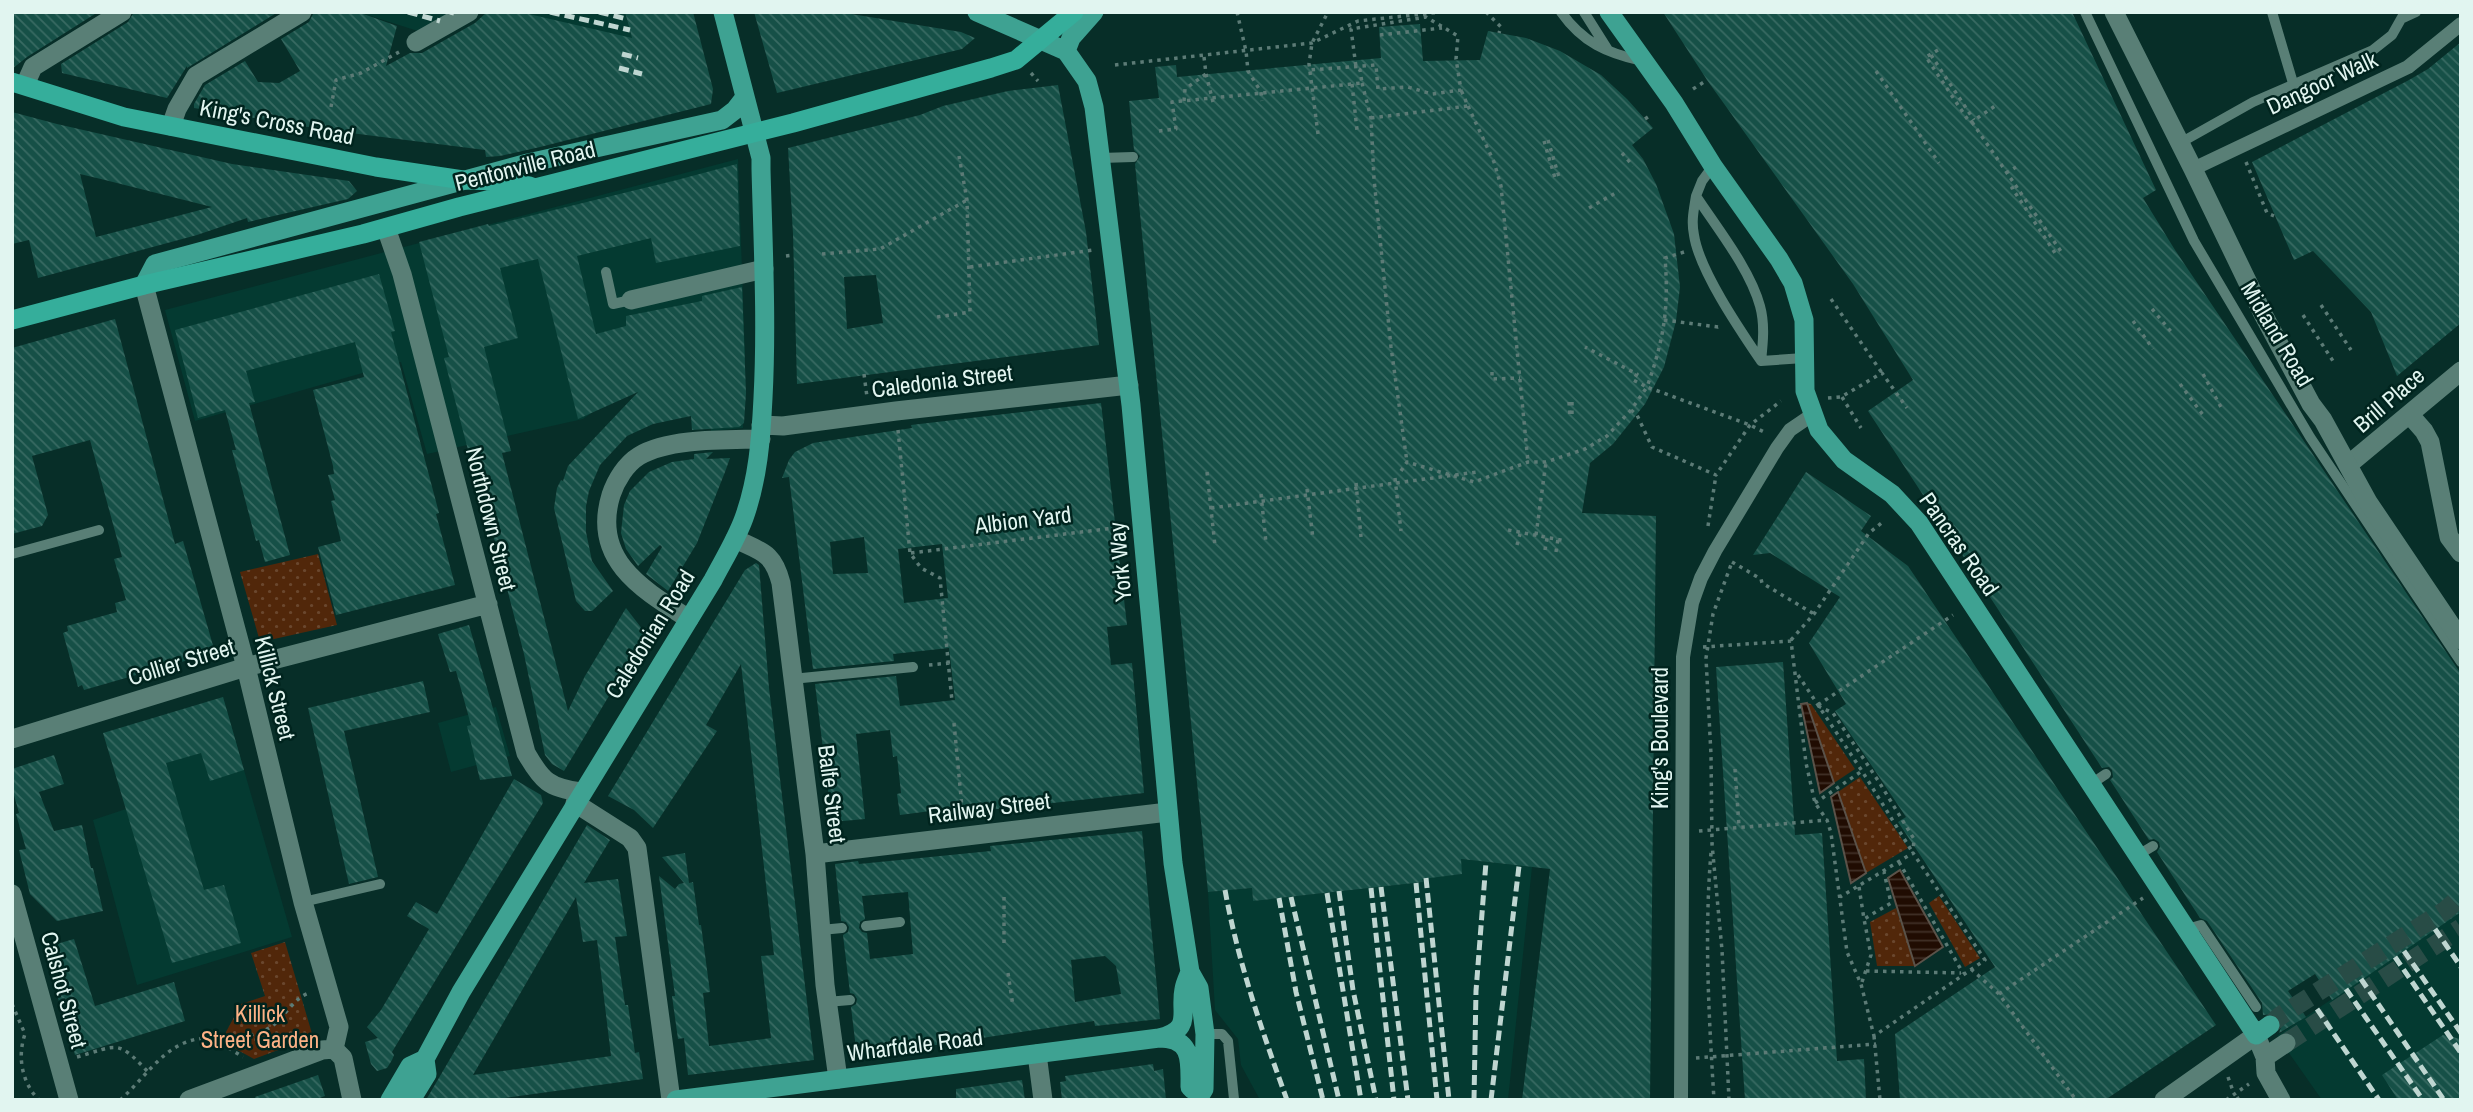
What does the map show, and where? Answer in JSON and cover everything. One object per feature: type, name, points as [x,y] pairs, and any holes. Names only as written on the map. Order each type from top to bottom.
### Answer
[{"type":"highway","name":"Pentonville Road","points":[[12,320],[144,285],[386,228],[1016,60],[1074,12]]},
{"type":"highway","name":"King's Cross Road","points":[[19,83],[124,117],[376,167],[463,180],[501,181],[537,188]]},
{"type":"main road","name":"Caledonian Road","points":[[390,1100],[410,1066],[425,1059],[461,992],[578,797],[689,619],[735,539],[754,485],[761,432],[766,345],[761,158],[723,12]]},
{"type":"main road","points":[[977,12],[1070,42],[1094,12]]},
{"type":"main road","name":"Pancras Road","points":[[1609,12],[1674,103],[1713,166],[1793,283],[1804,320],[1805,391],[1812,415],[1826,440],[1844,460],[1892,494],[1919,523],[2099,779],[2146,851],[2187,929],[2263,1030]]},
{"type":"main road","name":"York Way","points":[[1070,42],[1091,93],[1129,385],[1173,865],[1187,981],[1185,1012],[1180,1028]]},
{"type":"main road","points":[[144,285],[155,264],[463,180],[722,120],[736,110],[745,97]]},
{"type":"main road","name":"York Way","points":[[1187,981],[1199,988],[1205,1034],[1203,1089],[1196,1094]]},
{"type":"main road","name":"Wharfdale Road","points":[[676,1100],[1159,1038],[1180,1028]]},
{"type":"main road","points":[[1159,1038],[1174,1040],[1185,1048],[1196,1094]]},
{"type":"main road","points":[[411,1100],[427,1074],[425,1059]]},
{"type":"street","points":[[19,83],[33,67],[122,12]]},
{"type":"street","points":[[171,126],[177,109],[196,76],[302,12]]},
{"type":"street","points":[[416,43],[469,12]]},
{"type":"street","name":"Midland Road","points":[[2114,12],[2264,316],[2368,502],[2398,568],[2461,640]]},
{"type":"street","name":"Dangoor Walk","points":[[2193,169],[2409,67],[2461,24]]},
{"type":"street","name":"Northdown Street","points":[[386,228],[402,274],[526,753],[535,770],[554,787],[578,797],[630,838],[637,848],[671,1100]]},
{"type":"street","points":[[631,300],[764,269]]},
{"type":"street","name":"Killick Street","points":[[144,285],[246,667],[303,902],[339,1027],[334,1049],[343,1058],[352,1100]]},
{"type":"street","name":"Brill Place","points":[[2348,466],[2461,371]]},
{"type":"street","name":"Caledonia Street","points":[[689,619],[639,586],[614,552],[607,527],[608,505],[626,467],[637,457],[674,445],[761,432],[783,426],[1129,385]]},
{"type":"street","name":"King's Boulevard","points":[[1681,1100],[1684,648],[1695,595],[1715,551],[1777,448],[1790,430],[1812,415]]},
{"type":"street","points":[[2410,415],[2424,430],[2430,442],[2449,537],[2461,553]]},
{"type":"street","name":"Balfe Street","points":[[735,539],[765,553],[776,566],[781,583],[815,854],[827,1002],[838,1079]]},
{"type":"street","name":"Collier Street","points":[[12,739],[246,667],[488,604]]},
{"type":"street","name":"Railway Street","points":[[815,854],[1168,812]]},
{"type":"street","name":"Calshot Street","points":[[12,894],[69,1100]]},
{"type":"street","points":[[2164,1100],[2263,1030]]},
{"type":"street","name":"Pancras Road","points":[[2263,1030],[2265,1065],[2281,1100]]},
{"type":"street","points":[[2265,1065],[2286,1043]]},
{"type":"street","points":[[189,1100],[322,1050],[334,1049]]},
{"type":"street","points":[[1037,1055],[1042,1100]]},
{"type":"lane","points":[[1561,12],[1586,39],[1610,53],[1643,61]]},
{"type":"lane","points":[[1584,12],[1610,53]]},
{"type":"lane","name":"Midland Road","points":[[2085,12],[2200,252],[2303,425],[2461,663]]},
{"type":"lane","points":[[2272,12],[2293,83]]},
{"type":"lane","points":[[2180,143],[2253,102],[2373,50],[2392,35],[2404,15],[2416,12]]},
{"type":"lane","points":[[1101,158],[1133,157]]},
{"type":"lane","points":[[1713,166],[1702,181],[1696,196],[1692,218],[1697,247],[1733,319],[1761,361]]},
{"type":"lane","points":[[1696,196],[1752,286],[1760,307],[1764,335],[1761,361]]},
{"type":"lane","points":[[606,272],[613,304],[631,300]]},
{"type":"lane","points":[[1761,361],[1804,358]]},
{"type":"lane","points":[[12,554],[99,530]]},
{"type":"lane","points":[[792,679],[913,667]]},
{"type":"lane","points":[[303,902],[380,884]]},
{"type":"lane","points":[[866,926],[900,922]]},
{"type":"lane","points":[[2187,929],[2201,925],[2256,1007]]},
{"type":"lane","points":[[821,930],[842,928]]},
{"type":"lane","points":[[827,1002],[850,1000]]},
{"type":"lane","points":[[1205,1034],[1223,1034],[1228,1041],[1234,1099]]},
{"type":"path","points":[[1237,12],[1248,71],[1261,92],[1262,101]]},
{"type":"path","points":[[1318,134],[1309,70],[1312,43],[1328,12]]},
{"type":"path","points":[[1115,65],[1312,43],[1358,21],[1441,12]]},
{"type":"path","points":[[1486,12],[1501,27],[1499,33]]},
{"type":"path","points":[[1401,471],[1407,463],[1391,347],[1374,179],[1371,118],[1360,70],[1356,67],[1351,29],[1426,17],[1458,36],[1457,59],[1461,90],[1494,162],[1501,186],[1528,462]]},
{"type":"path","points":[[1380,36],[1447,27]]},
{"type":"path","points":[[331,107],[336,80],[361,73],[416,43]]},
{"type":"path","points":[[1938,50],[1931,55],[2014,187],[2017,185],[2059,255]]},
{"type":"path","points":[[1204,56],[1214,106]]},
{"type":"path","points":[[1309,70],[1376,65],[1378,89],[1408,87],[1432,94],[1461,90]]},
{"type":"path","points":[[1876,71],[1939,163]]},
{"type":"path","points":[[1031,72],[1038,81]]},
{"type":"path","points":[[1184,101],[1185,89],[1206,74]]},
{"type":"path","points":[[1693,89],[1707,80]]},
{"type":"path","points":[[1159,131],[1176,129],[1172,102],[1362,83]]},
{"type":"path","points":[[1352,84],[1357,130]]},
{"type":"path","points":[[1973,121],[1998,104]]},
{"type":"path","points":[[1371,118],[1468,106]]},
{"type":"path","points":[[1546,141],[1557,177]]},
{"type":"path","points":[[1622,153],[1633,166]]},
{"type":"path","points":[[937,317],[970,312],[967,200],[959,156]]},
{"type":"path","points":[[1548,162],[1562,160]]},
{"type":"path","points":[[2006,173],[2016,167]]},
{"type":"path","points":[[2250,174],[2267,213],[2274,216]]},
{"type":"path","points":[[1590,208],[1619,191]]},
{"type":"path","points":[[822,254],[880,249],[967,200]]},
{"type":"path","points":[[1407,463],[1474,482],[1528,462],[1546,462],[1586,449],[1607,436],[1631,410],[1647,387],[1659,351],[1668,295],[1665,258],[1697,247]]},
{"type":"path","points":[[970,267],[1096,249]]},
{"type":"path","points":[[786,256],[794,255]]},
{"type":"path","points":[[1831,299],[1907,408]]},
{"type":"path","points":[[2321,305],[2351,350]]},
{"type":"path","points":[[2152,309],[2173,334]]},
{"type":"path","points":[[2304,315],[2333,360]]},
{"type":"path","points":[[1664,320],[1718,327],[1733,319]]},
{"type":"path","points":[[2133,321],[2152,349]]},
{"type":"path","points":[[1585,347],[1637,374],[1633,380],[1647,387],[1750,425],[1771,436]]},
{"type":"path","points":[[1492,372],[1492,379],[1520,378]]},
{"type":"path","points":[[1828,398],[1841,397],[1882,373]]},
{"type":"path","points":[[864,374],[868,404]]},
{"type":"path","points":[[2203,374],[2222,409]]},
{"type":"path","points":[[2180,383],[2203,415]]},
{"type":"path","points":[[1841,397],[1861,428]]},
{"type":"path","points":[[1708,528],[1716,475],[1750,425],[1781,401]]},
{"type":"path","points":[[1570,402],[1571,417]]},
{"type":"path","points":[[1631,410],[1637,415],[1653,447],[1716,475]]},
{"type":"path","points":[[896,411],[909,553],[921,568],[940,578],[952,701]]},
{"type":"path","points":[[1536,535],[1546,462]]},
{"type":"path","points":[[1207,472],[1214,508]]},
{"type":"path","points":[[1214,508],[1478,472]]},
{"type":"path","points":[[1395,478],[1401,531]]},
{"type":"path","points":[[1356,483],[1361,537]]},
{"type":"path","points":[[1307,489],[1312,539]]},
{"type":"path","points":[[1261,494],[1266,543]]},
{"type":"path","points":[[1215,499],[1215,546]]},
{"type":"path","points":[[1684,648],[1791,641],[1814,614],[1869,533],[1884,521]]},
{"type":"path","name":"Albion Yard","points":[[909,553],[1142,525]]},
{"type":"path","points":[[1508,530],[1566,541]]},
{"type":"path","points":[[1517,545],[1520,533]]},
{"type":"path","points":[[1545,550],[1547,538]]},
{"type":"path","points":[[1556,552],[1558,539]]},
{"type":"path","name":"King's Boulevard","points":[[1729,1100],[1722,950],[1712,844],[1707,647],[1713,614],[1732,562],[1814,614]]},
{"type":"path","points":[[1818,705],[1953,615]]},
{"type":"path","points":[[1791,641],[1797,673],[1805,757],[1815,803],[1827,820],[1831,832],[1847,952],[1861,984],[1876,1044],[1880,1100]]},
{"type":"path","points":[[913,667],[950,663]]},
{"type":"path","points":[[1797,673],[1985,960],[1874,1036]]},
{"type":"path","points":[[1818,705],[1833,713],[1899,813],[1913,839],[1913,853]]},
{"type":"path","points":[[954,723],[965,835]]},
{"type":"path","points":[[1735,769],[1739,827]]},
{"type":"path","points":[[1815,803],[1862,771]]},
{"type":"path","points":[[1683,833],[1827,820]]},
{"type":"path","name":"King's Boulevard","points":[[1712,844],[1706,906],[1714,1100]]},
{"type":"path","points":[[1840,897],[1913,853]]},
{"type":"path","points":[[1899,862],[1963,973]]},
{"type":"path","points":[[1864,919],[1891,902],[1884,872]]},
{"type":"path","points":[[1859,887],[1871,955],[1861,984]]},
{"type":"path","points":[[1004,892],[1004,943]]},
{"type":"path","points":[[1999,994],[2143,898]]},
{"type":"path","points":[[1970,969],[1999,994],[2076,1100]]},
{"type":"path","points":[[1866,971],[1963,973]]},
{"type":"path","points":[[1008,973],[1013,1006]]},
{"type":"path","points":[[120,1100],[161,1057],[185,1042],[239,1038],[255,1034],[269,1028],[284,1016],[300,995],[328,988]]},
{"type":"path","points":[[12,1004],[25,1034],[21,1046],[22,1065],[28,1087],[39,1100]]},
{"type":"path","points":[[212,1038],[252,1063],[257,1074]]},
{"type":"path","points":[[1680,1059],[1876,1044]]},
{"type":"path","points":[[59,1062],[121,1047],[148,1072]]},
{"type":"path","points":[[2226,1100],[2265,1065]]},
{"type":"shaded area","points":[[358,12],[456,12],[421,32]]},
{"type":"shaded area","points":[[520,12],[625,12],[642,74]]},
{"type":"shaded area","points":[[738,159],[745,353],[743,428],[711,431],[705,379],[633,383],[583,419],[427,454],[401,362],[195,421],[165,310]]},
{"type":"shaded area","points":[[223,697],[292,937],[137,985],[93,820],[126,809]]},
{"type":"shaded area","points":[[1807,703],[1834,783],[1820,793],[1801,704]]},
{"type":"shaded area","points":[[496,707],[510,756],[451,772],[438,723]]},
{"type":"shaded area","points":[[1838,792],[1866,873],[1851,883],[1831,797]]},
{"type":"shaded area","points":[[1461,859],[1532,867],[1508,1100],[1260,1100],[1241,1065],[1238,1039],[1215,1010],[1208,892],[1252,888],[1253,901],[1422,882],[1422,878],[1461,874]]},
{"type":"shaded area","points":[[1900,870],[1943,947],[1915,966],[1888,878]]},
{"type":"shaded area","points":[[2461,912],[2461,1100],[2322,1100],[2277,1036]]},
{"type":"green space","points":[[318,554],[337,625],[265,641],[259,638],[240,572]]},
{"type":"green space","points":[[1807,703],[1811,704],[1855,769],[1834,783]]},
{"type":"green space","points":[[1860,777],[1908,848],[1866,873],[1838,792]]},
{"type":"green space","points":[[1939,896],[1980,958],[1965,967],[1929,903]]},
{"type":"green space","points":[[1896,908],[1915,966],[1877,966],[1870,922]]},
{"type":"green space","name":"Killick Street Garden","points":[[285,942],[313,1037],[254,1059],[225,1043],[226,1032],[241,1004],[265,996],[251,953]]},
{"type":"building","points":[[12,12],[98,12],[12,69]]},
{"type":"building","points":[[134,12],[278,12],[187,66],[167,98],[62,73],[61,64],[128,22]]},
{"type":"building","points":[[314,12],[358,12],[397,26],[386,66],[410,53],[422,53],[475,23],[487,12],[520,12],[632,38],[625,12],[693,12],[713,89],[711,104],[540,147],[486,157],[485,150],[327,130],[194,108],[205,85],[245,61],[258,82],[279,83],[300,71],[281,39],[309,22]]},
{"type":"building","points":[[754,12],[839,12],[961,32],[975,38],[962,49],[777,93]]},
{"type":"building","points":[[1663,12],[2072,12],[2156,190],[2143,198],[2175,250],[2461,674],[2461,912],[2332,1000],[2315,974],[2288,991],[2306,1017],[2279,1033],[2282,1025],[2280,1018],[2274,1014],[2263,1015],[2262,1003],[2207,921],[2200,918],[2157,852],[2159,842],[2149,840],[2110,780],[2113,777],[2112,770],[2109,767],[2102,768],[1868,411],[1913,380],[1853,284],[1707,80]]},
{"type":"building","points":[[1420,24],[1423,61],[1480,60],[1488,31],[1526,38],[1560,51],[1601,75],[1653,128],[1632,145],[1656,184],[1674,234],[1680,287],[1676,321],[1664,367],[1645,404],[1613,444],[1590,463],[1582,513],[1656,516],[1650,1100],[1522,1100],[1550,869],[1461,859],[1462,874],[1422,879],[1423,882],[1253,901],[1252,888],[1208,892],[1135,164],[1140,156],[1134,150],[1129,101],[1159,98],[1155,67],[1176,65],[1177,77],[1381,58],[1379,27]]},
{"type":"building","points":[[2461,42],[2461,323],[2397,376],[2371,312],[2313,251],[2294,260],[2252,162],[2409,80],[2428,69]]},
{"type":"building","points":[[1058,85],[1086,232],[1099,345],[797,384],[788,148],[1008,91]],"holes":[[[876,275],[883,323],[847,329],[844,277]]]},
{"type":"building","points":[[12,112],[232,164],[349,181],[357,191],[348,199],[248,222],[247,218],[197,235],[38,278],[29,240],[12,244]],"holes":[[[80,174],[212,207],[96,237]]]},
{"type":"building","points":[[737,164],[740,246],[656,263],[651,238],[577,256],[596,334],[626,326],[626,316],[702,301],[702,296],[742,287],[746,393],[744,423],[739,427],[692,430],[691,416],[653,424],[627,436],[600,465],[589,491],[586,532],[592,561],[613,591],[592,611],[585,611],[576,601],[554,508],[557,488],[561,480],[563,481],[568,466],[638,392],[578,419],[538,259],[500,268],[518,338],[484,347],[511,451],[502,453],[568,711],[585,676],[626,608],[646,634],[564,771],[552,764],[545,755],[524,654],[444,358],[449,357],[419,242]]},
{"type":"building","points":[[379,274],[395,331],[391,332],[439,513],[436,514],[455,585],[336,615],[318,547],[341,541],[328,475],[334,474],[333,466],[313,390],[364,377],[355,342],[246,371],[255,402],[249,403],[290,555],[265,562],[259,540],[256,541],[232,450],[236,450],[225,410],[198,418],[175,330]]},
{"type":"building","points":[[115,319],[175,544],[183,541],[214,649],[208,650],[209,654],[84,690],[82,685],[78,687],[63,633],[68,631],[67,626],[117,612],[115,603],[126,600],[114,559],[122,557],[90,440],[32,456],[48,515],[42,526],[12,534],[12,348]]},
{"type":"building","points":[[1101,403],[1127,625],[1107,627],[1111,665],[1132,663],[1144,793],[969,812],[969,806],[900,815],[897,794],[901,793],[897,756],[893,757],[890,730],[856,734],[865,819],[832,822],[815,684],[896,676],[900,706],[955,700],[949,648],[893,654],[894,661],[813,669],[789,477],[782,478],[795,452],[813,443],[912,428],[911,425]],"holes":[[[864,537],[868,573],[833,574],[830,542]],[[942,544],[948,598],[904,603],[898,549]]]},
{"type":"building","points":[[713,452],[706,459],[730,458],[697,543],[668,591],[646,574],[662,547],[660,545],[638,566],[626,549],[621,533],[624,505],[630,491],[649,472],[672,462],[694,459],[694,454]]},
{"type":"building","points":[[1806,472],[1871,516],[1861,531],[1908,566],[2216,1025],[2105,1100],[1900,1100],[1895,1034],[1995,967],[1898,822],[1906,817],[1835,711],[1846,704],[1809,643],[1840,597],[1770,553],[1753,555]]},
{"type":"building","points":[[756,563],[759,565],[769,688],[814,1060],[688,1075],[684,1038],[678,1039],[659,876],[675,889],[684,883],[662,857],[685,853],[689,883],[693,882],[710,992],[703,993],[709,1046],[771,1038],[761,956],[774,955],[741,664],[706,725],[717,731],[653,828],[634,810],[608,796],[745,570]]},
{"type":"building","points":[[469,625],[512,776],[480,780],[467,726],[471,725],[456,671],[450,672],[438,634]]},
{"type":"building","points":[[1783,662],[1795,835],[1822,833],[1837,1061],[1864,1059],[1866,1100],[1745,1100],[1716,667]]},
{"type":"building","points":[[423,681],[430,712],[344,731],[378,877],[349,884],[308,708]]},
{"type":"building","points":[[223,697],[244,770],[210,781],[201,753],[166,763],[204,890],[224,885],[241,943],[172,963],[103,733]]},
{"type":"building","points":[[54,755],[64,784],[39,792],[54,831],[82,825],[103,911],[57,921],[30,894],[19,850],[26,849],[12,788],[12,769]]},
{"type":"building","points":[[514,779],[541,795],[543,803],[392,1052],[392,1060],[387,1068],[377,1071],[371,1064],[365,1042],[378,1038],[367,1027],[381,1010],[429,929],[407,916],[416,902],[437,914]]},
{"type":"building","points":[[587,825],[610,840],[584,883],[618,879],[627,936],[615,937],[625,1005],[628,1005],[635,1053],[639,1052],[643,1079],[490,1100],[426,1100]],"holes":[[[576,897],[583,942],[597,940],[611,1056],[473,1075]]]},
{"type":"building","points":[[1142,831],[1160,1019],[1095,1026],[1094,1021],[857,1057],[851,1007],[856,1004],[857,999],[850,993],[843,935],[848,932],[849,927],[846,922],[841,921],[835,864],[991,851],[990,846]],"holes":[[[908,892],[913,954],[870,959],[867,933],[859,928],[860,922],[865,919],[862,896]],[[1105,956],[1116,966],[1121,994],[1075,1002],[1071,960]]]},
{"type":"building","points":[[74,939],[95,1006],[174,982],[185,1021],[75,1055],[43,948]]},
{"type":"building","points":[[2443,1035],[2461,1039],[2461,1100],[2398,1100],[2382,1075]]},
{"type":"building","points":[[1153,1064],[1154,1071],[1163,1069],[1166,1100],[1062,1100],[1060,1082],[1066,1081],[1065,1076]]},
{"type":"building","points":[[318,1075],[325,1096],[314,1100],[256,1100],[255,1097]]},
{"type":"building","points":[[1022,1080],[1025,1100],[956,1100],[956,1089]]},
{"type":"tunnel","points":[[2270,1025],[2446,910],[2461,896]]},
{"type":"tunnel","points":[[2286,1043],[2461,928]]},
{"type":"railway","points":[[408,12],[440,21]]},
{"type":"railway","points":[[450,12],[454,13]]},
{"type":"railway","points":[[550,12],[630,30]]},
{"type":"railway","points":[[599,12],[627,19]]},
{"type":"railway","points":[[622,54],[638,58]]},
{"type":"railway","points":[[619,68],[642,74]]},
{"type":"railway","points":[[1474,1100],[1476,991],[1486,862]]},
{"type":"railway","points":[[1491,1100],[1519,866]]},
{"type":"railway","points":[[1426,878],[1449,1100]]},
{"type":"railway","points":[[1416,883],[1437,1100]]},
{"type":"railway","points":[[1381,887],[1408,1100]]},
{"type":"railway","points":[[1371,888],[1394,1100]]},
{"type":"railway","points":[[1225,890],[1244,970],[1287,1100]]},
{"type":"railway","points":[[1339,891],[1353,990],[1376,1100]]},
{"type":"railway","points":[[1327,893],[1361,1100]]},
{"type":"railway","points":[[1291,897],[1339,1100]]},
{"type":"railway","points":[[1279,898],[1296,992],[1323,1100]]},
{"type":"railway","points":[[2435,929],[2461,967]]},
{"type":"railway","points":[[2404,951],[2461,1033]]},
{"type":"railway","points":[[2395,957],[2461,1053]]},
{"type":"railway","points":[[2361,979],[2444,1100]]},
{"type":"railway","points":[[2346,989],[2423,1100]]},
{"type":"railway","points":[[2317,1009],[2379,1100]]}]
